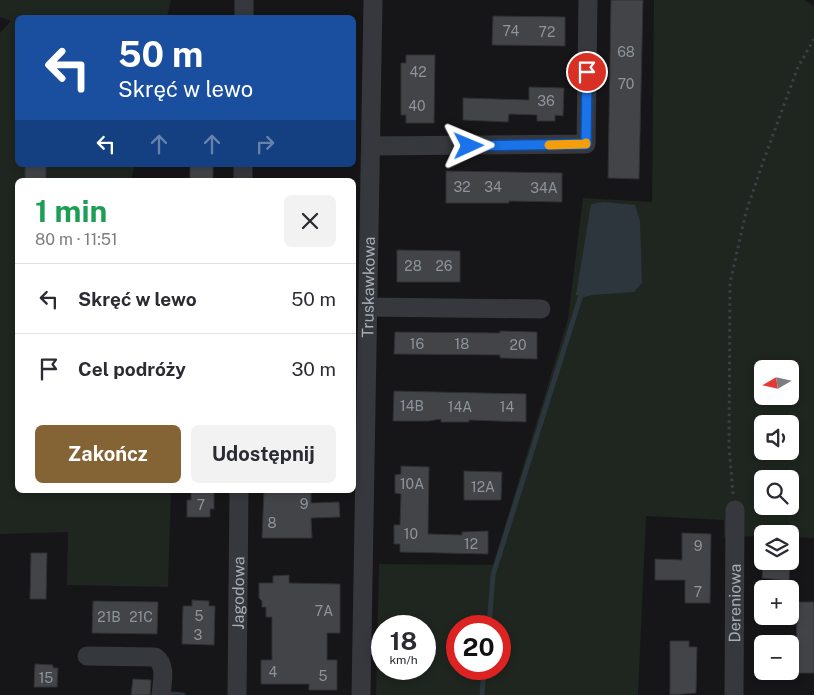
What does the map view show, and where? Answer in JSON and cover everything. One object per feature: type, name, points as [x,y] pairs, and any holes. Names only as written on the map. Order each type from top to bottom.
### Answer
[{"type":"street","points":[[244,0],[244,15]]},
{"type":"street","name":"Truskawkowa","points":[[361,695],[374,0]]},
{"type":"street","points":[[372,146],[586,144],[588,0]]},
{"type":"street","points":[[368,307],[541,309]]},
{"type":"street","name":"Jagodowa","points":[[237,695],[239,493]]},
{"type":"street","name":"Dereniowa","points":[[734,695],[735,510]]},
{"type":"street","points":[[87,656],[155,657],[160,660],[162,666],[161,695]]},
{"type":"path","points":[[735,510],[728,447],[730,283],[746,212],[760,170],[798,67],[814,40]]},
{"type":"shaded area","points":[[0,0],[171,0],[167,15],[15,15],[15,167],[134,167],[132,178],[15,178],[15,493],[171,493],[168,587],[67,585],[68,532],[0,534],[0,33],[11,21],[0,17]]},
{"type":"shaded area","points":[[654,0],[804,0],[814,6],[814,538],[799,537],[799,525],[754,525],[754,536],[724,537],[724,520],[646,516],[638,695],[376,695],[376,680],[436,680],[436,615],[378,615],[379,564],[493,565],[568,319],[583,198],[652,202]]},
{"type":"shaded area","points":[[604,202],[635,205],[640,221],[642,283],[634,292],[585,297],[576,295],[591,204]]},
{"type":"building","points":[[611,0],[643,0],[639,179],[608,178]]},
{"type":"building","points":[[493,16],[565,17],[565,46],[492,45]]},
{"type":"building","points":[[406,55],[435,55],[434,123],[406,123],[406,115],[401,115],[401,63],[406,63]]},
{"type":"building","points":[[529,87],[564,88],[563,116],[555,115],[555,121],[537,121],[537,115],[509,114],[508,122],[463,120],[463,98],[529,100]]},
{"type":"building","points":[[25,167],[46,167],[46,178],[25,178]]},
{"type":"building","points":[[190,167],[213,167],[213,178],[190,178]]},
{"type":"building","points":[[446,171],[562,173],[562,202],[446,203]]},
{"type":"building","points":[[397,250],[460,251],[460,282],[397,282]]},
{"type":"building","points":[[500,331],[537,332],[537,359],[500,358],[500,355],[394,354],[395,332],[500,333]]},
{"type":"building","points":[[394,391],[526,394],[526,422],[469,420],[469,422],[441,422],[441,419],[393,421]]},
{"type":"building","points":[[401,466],[429,467],[428,534],[462,535],[462,532],[488,531],[488,554],[400,552],[400,544],[394,544],[394,525],[400,525],[401,494],[395,493],[395,475],[401,474]]},
{"type":"building","points":[[464,471],[502,472],[501,500],[464,500]]},
{"type":"building","points":[[191,493],[214,493],[214,509],[210,509],[210,517],[187,517],[187,500],[191,500]]},
{"type":"building","points":[[264,493],[311,493],[311,503],[339,502],[340,517],[311,518],[312,538],[262,538]]},
{"type":"building","points":[[682,533],[711,534],[710,603],[685,603],[685,580],[655,580],[655,559],[682,560]]},
{"type":"building","points":[[31,553],[47,553],[46,599],[30,599]]},
{"type":"building","points":[[762,570],[790,570],[789,580],[762,578]]},
{"type":"building","points":[[289,575],[289,583],[340,584],[340,633],[327,633],[327,660],[337,660],[337,690],[309,690],[309,684],[261,684],[261,660],[272,660],[272,617],[266,617],[266,607],[262,607],[262,601],[259,598],[259,583],[273,583],[273,576]]},
{"type":"building","points":[[192,600],[209,601],[209,606],[215,606],[214,645],[182,644],[183,606],[192,606]]},
{"type":"building","points":[[93,601],[158,602],[157,634],[92,633]]},
{"type":"building","points":[[799,602],[814,602],[814,673],[799,673],[799,635],[797,635],[797,625],[799,625]]},
{"type":"building","points":[[670,641],[689,641],[689,647],[697,647],[696,693],[670,695]]},
{"type":"building","points":[[35,664],[53,665],[53,668],[58,668],[57,687],[34,687]]},
{"type":"building","points":[[133,679],[151,680],[150,695],[131,695]]},
{"type":"waterway","points":[[490,615],[493,575],[581,295]]},
{"type":"waterway","points":[[482,695],[483,680]]},
{"type":"waterway","points":[[172,694],[183,695]]},
{"type":"slow traffic","points":[[549,145],[586,143]]},
{"type":"route","points":[[469,146],[586,144],[587,72]]}]
